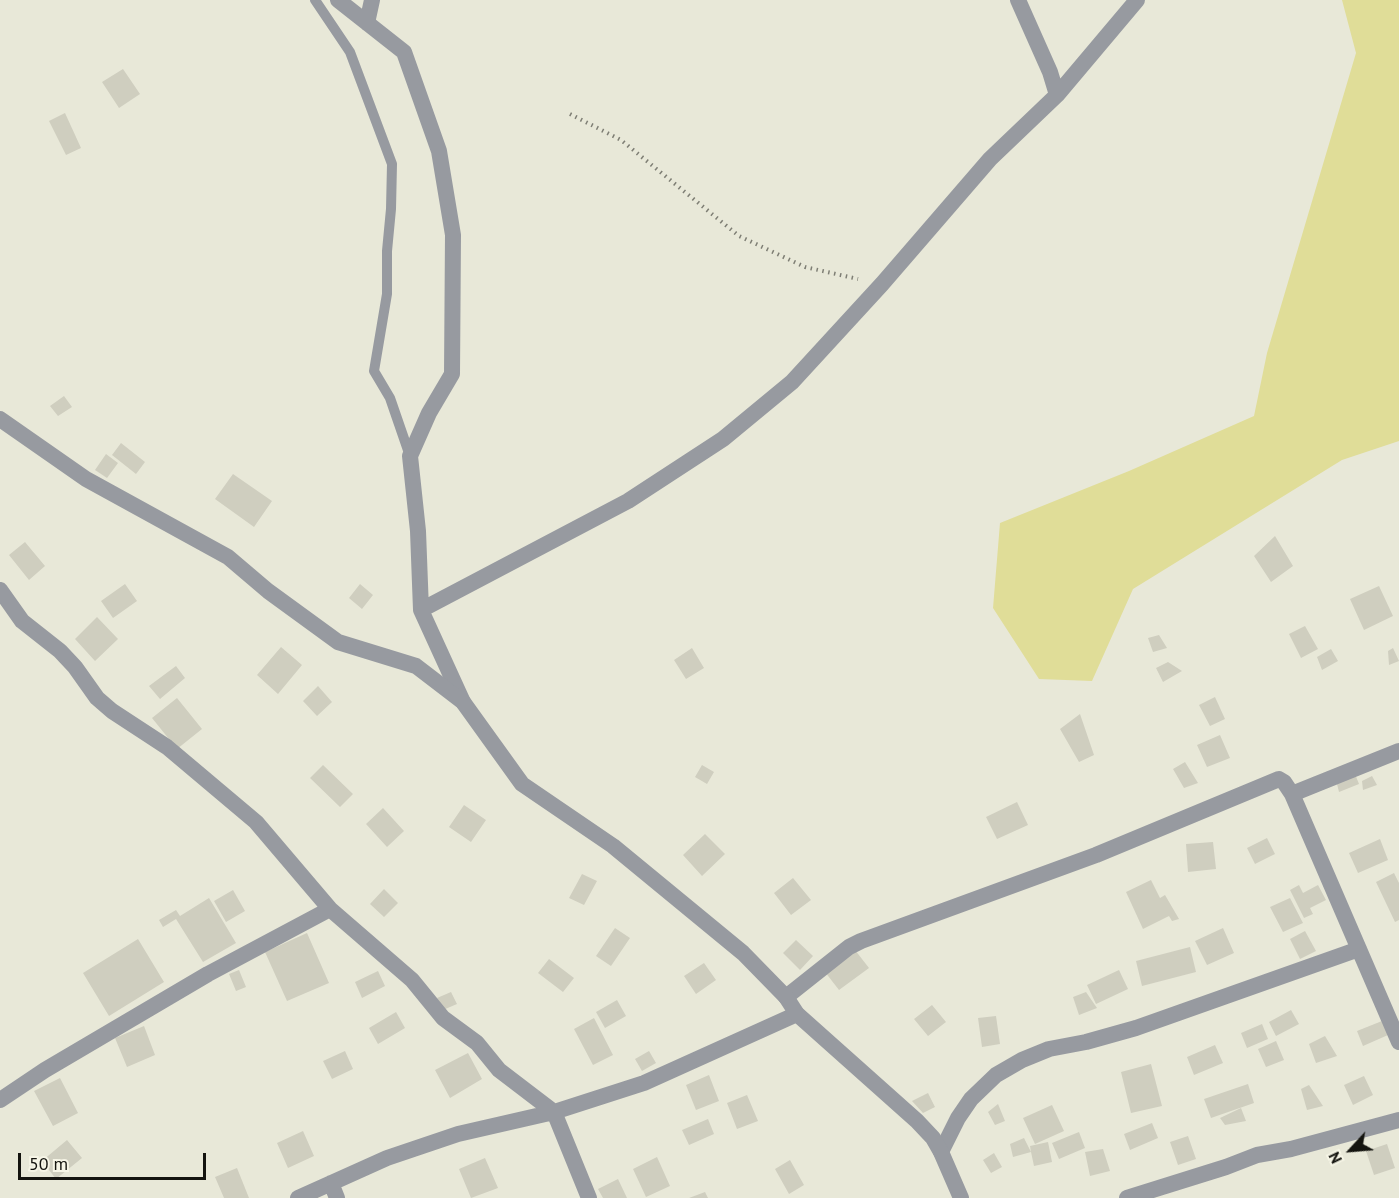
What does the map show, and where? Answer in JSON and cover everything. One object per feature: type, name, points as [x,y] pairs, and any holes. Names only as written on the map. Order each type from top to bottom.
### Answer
[{"type":"street","points":[[338,0],[404,52],[439,151],[453,235],[452,374],[429,413],[410,456],[418,531],[421,610],[463,702],[522,784],[613,846],[742,953],[786,997],[797,1014],[917,1121],[933,1138],[961,1198]]},
{"type":"street","points":[[367,23],[372,0]]},
{"type":"street","points":[[1018,0],[1050,72],[1057,95]]},
{"type":"street","points":[[421,610],[628,501],[723,439],[792,382],[882,284],[990,159],[1057,95],[1137,0]]},
{"type":"street","points":[[4,426],[86,479],[228,557],[268,591],[339,642],[416,666],[463,702]]},
{"type":"street","points":[[0,590],[22,621],[60,651],[75,667],[97,698],[112,711],[167,747],[256,822],[330,909],[412,980],[443,1018],[477,1043],[499,1070],[554,1112],[589,1198]]},
{"type":"street","points":[[1292,794],[1399,751]]},
{"type":"street","points":[[786,997],[849,947],[861,941],[1096,855],[1279,779],[1284,782],[1292,794],[1399,1042]]},
{"type":"street","points":[[0,1100],[45,1070],[208,974],[330,909]]},
{"type":"street","points":[[941,1152],[958,1118],[971,1099],[996,1075],[1022,1060],[1049,1049],[1086,1042],[1136,1028],[1359,949]]},
{"type":"street","points":[[298,1198],[334,1190],[387,1158],[458,1134],[554,1112],[644,1083],[797,1014]]},
{"type":"street","points":[[1126,1198],[1257,1155],[1291,1149],[1399,1119]]},
{"type":"lane","points":[[315,0],[350,52],[392,164],[387,294],[374,371],[390,398],[410,456]]},
{"type":"path","points":[[570,114],[621,140],[739,236],[805,267],[882,284]]},
{"type":"shaded area","points":[[1342,0],[1399,0],[1399,441],[1342,460],[1133,589],[1092,681],[1039,679],[993,608],[1000,523],[1129,471],[1254,416],[1267,353],[1356,53]]},
{"type":"building","points":[[123,69],[140,94],[119,108],[102,82]]},
{"type":"building","points":[[65,113],[81,148],[66,155],[49,121]]},
{"type":"building","points":[[64,396],[72,407],[58,416],[50,406]]},
{"type":"building","points":[[121,443],[145,462],[136,474],[112,455]]},
{"type":"building","points":[[106,454],[118,463],[107,478],[95,470]]},
{"type":"building","points":[[233,474],[272,501],[254,527],[215,499]]},
{"type":"building","points":[[1275,536],[1293,566],[1271,582],[1254,556]]},
{"type":"building","points":[[25,542],[45,566],[29,580],[9,555]]},
{"type":"building","points":[[125,584],[137,601],[113,618],[101,601]]},
{"type":"building","points":[[360,584],[373,595],[362,609],[349,598]]},
{"type":"building","points":[[1379,586],[1393,616],[1364,630],[1350,599]]},
{"type":"building","points":[[97,617],[118,639],[95,661],[75,639]]},
{"type":"building","points":[[1305,626],[1318,649],[1301,658],[1289,634]]},
{"type":"building","points":[[1159,635],[1167,648],[1153,652],[1148,638]]},
{"type":"building","points":[[281,647],[302,665],[278,694],[257,675]]},
{"type":"building","points":[[692,648],[704,668],[686,679],[674,660]]},
{"type":"building","points":[[1393,648],[1399,661],[1389,665],[1388,651]]},
{"type":"building","points":[[1331,649],[1338,661],[1322,670],[1317,657]]},
{"type":"building","points":[[1168,662],[1182,671],[1163,682],[1156,668]]},
{"type":"building","points":[[176,666],[185,678],[160,699],[149,686]]},
{"type":"building","points":[[318,686],[332,702],[317,716],[303,701]]},
{"type":"building","points":[[1215,697],[1225,719],[1210,726],[1199,705]]},
{"type":"building","points":[[177,698],[202,729],[177,749],[152,718]]},
{"type":"building","points":[[1080,714],[1094,755],[1079,762],[1060,729]]},
{"type":"building","points":[[1220,735],[1230,758],[1207,767],[1197,745]]},
{"type":"building","points":[[1185,762],[1198,783],[1184,788],[1173,769]]},
{"type":"building","points":[[323,765],[353,794],[340,807],[310,778]]},
{"type":"building","points":[[702,765],[714,772],[707,784],[695,777]]},
{"type":"building","points":[[1355,774],[1359,784],[1339,792],[1336,780]]},
{"type":"building","points":[[1372,776],[1377,785],[1363,790],[1362,781]]},
{"type":"building","points":[[1017,802],[1028,825],[997,839],[986,817]]},
{"type":"building","points":[[464,805],[486,820],[471,842],[449,827]]},
{"type":"building","points":[[383,808],[404,831],[387,847],[366,824]]},
{"type":"building","points":[[705,834],[725,854],[702,876],[683,855]]},
{"type":"building","points":[[1267,838],[1275,854],[1255,864],[1247,848]]},
{"type":"building","points":[[1380,839],[1388,860],[1358,873],[1349,853]]},
{"type":"building","points":[[1213,842],[1216,869],[1188,872],[1186,844]]},
{"type":"building","points":[[1394,873],[1399,883],[1399,920],[1395,922],[1376,882]]},
{"type":"building","points":[[582,874],[597,881],[584,905],[569,898]]},
{"type":"building","points":[[793,878],[811,900],[791,915],[774,893]]},
{"type":"building","points":[[1151,880],[1160,898],[1165,895],[1179,919],[1172,921],[1169,916],[1143,929],[1126,892]]},
{"type":"building","points":[[1299,885],[1303,893],[1318,885],[1326,900],[1310,908],[1313,914],[1304,918],[1290,890]]},
{"type":"building","points":[[384,889],[398,903],[384,917],[370,904]]},
{"type":"building","points":[[233,890],[245,911],[226,922],[214,901]]},
{"type":"building","points":[[209,898],[236,943],[203,962],[176,919],[163,927],[159,920],[176,910],[180,916]]},
{"type":"building","points":[[1290,898],[1303,923],[1283,932],[1270,907]]},
{"type":"building","points":[[615,928],[630,938],[611,966],[596,956]]},
{"type":"building","points":[[1223,928],[1234,953],[1207,965],[1195,941]]},
{"type":"building","points":[[1305,931],[1316,951],[1300,959],[1290,939]]},
{"type":"building","points":[[307,933],[329,983],[287,1001],[265,952]]},
{"type":"building","points":[[138,939],[164,982],[109,1016],[83,973]]},
{"type":"building","points":[[796,940],[813,956],[800,970],[783,953]]},
{"type":"building","points":[[1190,947],[1196,972],[1142,986],[1136,961]]},
{"type":"building","points":[[855,950],[869,968],[839,990],[825,972]]},
{"type":"building","points":[[549,959],[574,978],[563,992],[538,973]]},
{"type":"building","points":[[704,963],[716,980],[696,994],[684,976]]},
{"type":"building","points":[[239,970],[246,987],[236,991],[229,974]]},
{"type":"building","points":[[1119,970],[1128,989],[1096,1004],[1087,985]]},
{"type":"building","points":[[378,971],[385,986],[362,998],[355,982]]},
{"type":"building","points":[[451,992],[457,1004],[443,1010],[437,998]]},
{"type":"building","points":[[1086,992],[1097,1008],[1079,1015],[1073,997]]},
{"type":"building","points":[[617,1000],[626,1016],[605,1028],[596,1012]]},
{"type":"building","points":[[932,1005],[946,1022],[928,1036],[914,1019]]},
{"type":"building","points":[[1291,1010],[1299,1024],[1276,1036],[1269,1022]]},
{"type":"building","points":[[396,1012],[405,1028],[378,1044],[369,1028]]},
{"type":"building","points":[[996,1016],[1000,1044],[982,1047],[978,1018]]},
{"type":"building","points":[[594,1018],[613,1055],[593,1065],[574,1029]]},
{"type":"building","points":[[1382,1021],[1388,1035],[1363,1046],[1357,1031]]},
{"type":"building","points":[[1262,1024],[1268,1039],[1247,1048],[1241,1033]]},
{"type":"building","points":[[144,1026],[155,1055],[127,1067],[115,1038]]},
{"type":"building","points":[[1325,1036],[1337,1056],[1316,1063],[1309,1044]]},
{"type":"building","points":[[1276,1041],[1284,1060],[1266,1067],[1258,1049]]},
{"type":"building","points":[[1215,1045],[1223,1063],[1194,1075],[1187,1057]]},
{"type":"building","points":[[345,1051],[353,1069],[332,1079],[323,1061]]},
{"type":"building","points":[[649,1051],[656,1063],[642,1071],[635,1059]]},
{"type":"building","points":[[468,1053],[482,1079],[450,1098],[435,1070]]},
{"type":"building","points":[[1151,1064],[1162,1106],[1131,1113],[1121,1072]]},
{"type":"building","points":[[709,1075],[719,1101],[696,1110],[686,1085]]},
{"type":"building","points":[[1364,1076],[1373,1095],[1353,1105],[1344,1085]]},
{"type":"building","points":[[60,1078],[78,1113],[53,1126],[34,1091]]},
{"type":"building","points":[[1248,1084],[1254,1103],[1211,1118],[1204,1099]]},
{"type":"building","points":[[1309,1085],[1323,1106],[1307,1110],[1301,1089]]},
{"type":"building","points":[[928,1093],[935,1107],[923,1113],[912,1101]]},
{"type":"building","points":[[747,1095],[758,1121],[737,1129],[727,1103]]},
{"type":"building","points":[[998,1104],[1005,1121],[995,1125],[988,1112]]},
{"type":"building","points":[[1052,1105],[1064,1131],[1035,1144],[1023,1118]]},
{"type":"building","points":[[1241,1108],[1246,1121],[1225,1125],[1220,1118]]},
{"type":"building","points":[[708,1119],[714,1134],[689,1145],[682,1130]]},
{"type":"building","points":[[1152,1123],[1158,1138],[1130,1150],[1124,1134]]},
{"type":"building","points":[[303,1131],[314,1156],[288,1168],[277,1143]]},
{"type":"building","points":[[1079,1132],[1085,1148],[1059,1159],[1052,1143]]},
{"type":"building","points":[[1188,1136],[1196,1159],[1178,1165],[1170,1142]]},
{"type":"building","points":[[1024,1138],[1031,1152],[1013,1157],[1010,1144]]},
{"type":"building","points":[[67,1140],[82,1158],[56,1179],[42,1161]]},
{"type":"building","points":[[1048,1142],[1052,1162],[1034,1166],[1030,1146]]},
{"type":"building","points":[[1387,1144],[1395,1168],[1374,1175],[1366,1151]]},
{"type":"building","points":[[1103,1149],[1110,1171],[1090,1176],[1085,1152]]},
{"type":"building","points":[[994,1153],[1002,1167],[991,1173],[983,1160]]},
{"type":"building","points":[[657,1157],[670,1186],[646,1197],[633,1169]]},
{"type":"building","points":[[485,1158],[498,1188],[471,1198],[459,1169]]},
{"type":"building","points":[[790,1160],[804,1185],[789,1194],[775,1169]]},
{"type":"building","points":[[237,1168],[249,1198],[224,1198],[215,1177]]},
{"type":"building","points":[[618,1179],[627,1198],[603,1198],[598,1189]]},
{"type":"building","points":[[705,1192],[708,1198],[689,1198]]}]
